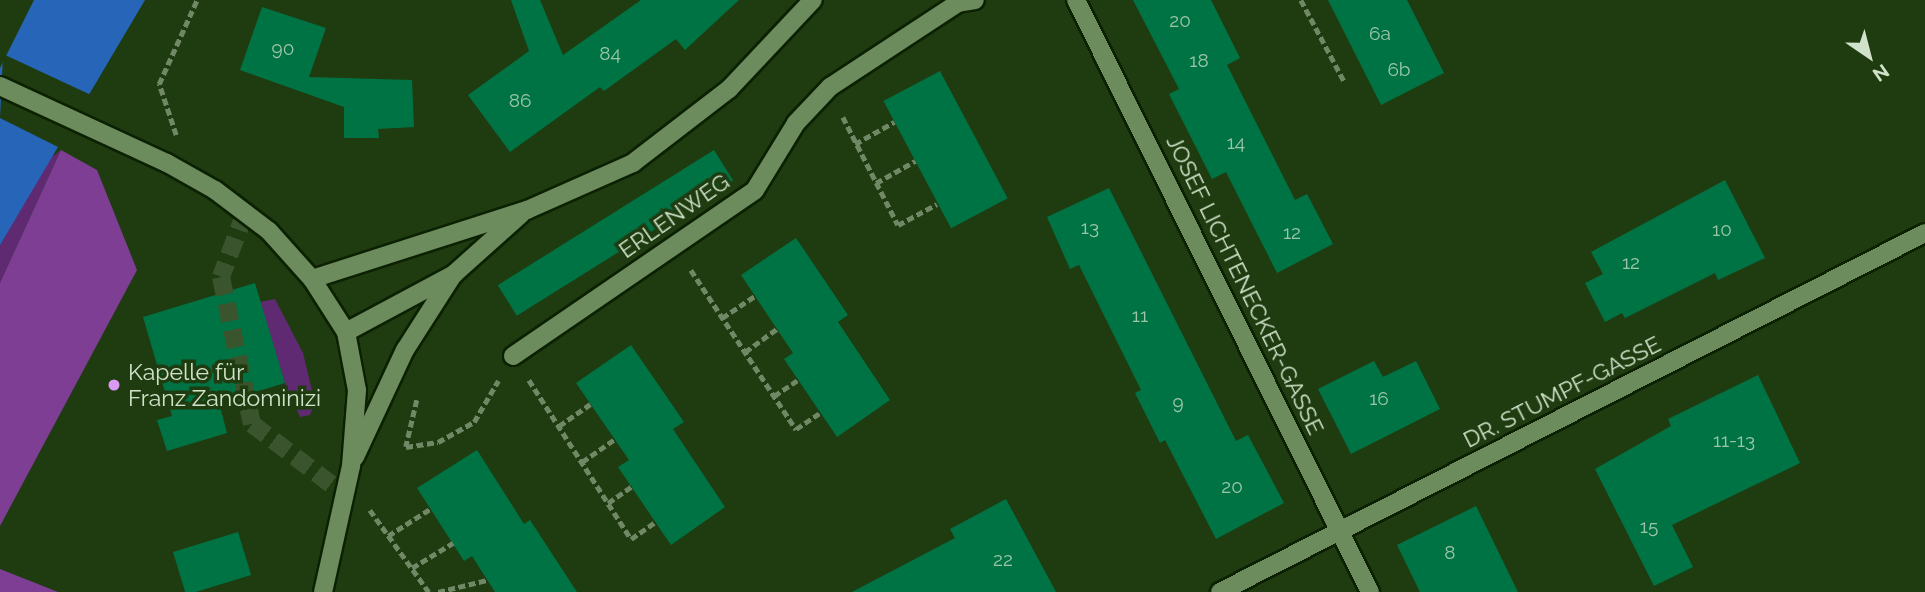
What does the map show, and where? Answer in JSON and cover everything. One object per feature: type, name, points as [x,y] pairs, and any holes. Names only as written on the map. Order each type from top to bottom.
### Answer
[{"type":"street","points":[[312,279],[527,210],[633,163],[729,89],[813,0]]},
{"type":"street","name":"ERLENWEG","points":[[513,356],[755,190],[796,123],[830,87],[958,3],[975,0]]},
{"type":"street","name":"JOSEF LICHTENECKER-GASSE","points":[[1076,0],[1370,592]]},
{"type":"street","points":[[0,86],[167,163],[215,190],[269,231],[312,279],[346,332],[357,390],[349,472],[323,592]]},
{"type":"street","points":[[346,332],[454,274],[527,210]]},
{"type":"street","name":"DR. STUMPF-GASSE","points":[[1220,592],[1925,233]]},
{"type":"street","points":[[349,472],[405,350],[454,274]]},
{"type":"path","points":[[167,163],[176,134],[159,84],[197,0]]},
{"type":"path","points":[[1301,0],[1344,81]]},
{"type":"path","points":[[830,87],[855,144],[898,225],[937,204]]},
{"type":"path","points":[[855,144],[894,122]]},
{"type":"path","points":[[876,183],[915,161]]},
{"type":"path","points":[[674,246],[796,429],[820,413]]},
{"type":"path","points":[[722,318],[755,296]]},
{"type":"path","points":[[745,352],[777,329]]},
{"type":"path","points":[[420,392],[407,447],[438,442],[474,422],[513,356],[631,539],[655,522]]},
{"type":"path","points":[[774,396],[798,380]]},
{"type":"path","points":[[559,426],[590,404]]},
{"type":"path","points":[[582,462],[615,439]]},
{"type":"path","points":[[349,472],[388,536],[429,592]]},
{"type":"path","points":[[608,503],[632,486]]},
{"type":"path","points":[[388,536],[430,509]]},
{"type":"path","points":[[412,568],[453,543]]},
{"type":"path","points":[[438,592],[487,580]]},
{"type":"shaded area","points":[[61,150],[0,283],[0,196]]},
{"type":"shaded area","points":[[61,150],[97,170],[137,270],[0,526],[0,283]]},
{"type":"shaded area","points":[[275,299],[303,353],[315,403],[310,415],[300,417],[285,383],[260,302]]},
{"type":"shaded area","points":[[0,569],[58,592],[0,592]]},
{"type":"water","points":[[34,0],[145,0],[0,245],[0,68]]},
{"type":"pier","points":[[3,54],[91,95],[60,148],[0,118]]},
{"type":"building","points":[[511,0],[540,0],[563,55],[641,0],[739,0],[685,50],[676,39],[604,91],[600,87],[510,152],[468,95],[529,51]]},
{"type":"building","points":[[1133,0],[1211,0],[1240,58],[1227,65],[1295,200],[1307,194],[1333,244],[1277,273],[1226,172],[1212,179],[1169,94],[1179,89]]},
{"type":"building","points":[[1328,0],[1407,0],[1444,73],[1381,105]]},
{"type":"building","points":[[262,7],[326,28],[309,77],[412,80],[414,127],[378,129],[379,138],[344,138],[344,107],[240,70]]},
{"type":"building","points":[[940,71],[1008,198],[951,228],[883,101]]},
{"type":"building","points":[[714,150],[733,181],[517,316],[498,285]]},
{"type":"building","points":[[1725,180],[1765,258],[1718,280],[1715,273],[1625,318],[1622,313],[1605,322],[1585,283],[1603,274],[1591,252]]},
{"type":"building","points":[[1109,188],[1236,441],[1248,435],[1284,503],[1216,539],[1165,440],[1160,443],[1135,393],[1141,390],[1079,265],[1070,269],[1047,217]]},
{"type":"building","points":[[796,238],[848,315],[838,322],[890,400],[837,437],[784,359],[793,353],[741,275]]},
{"type":"building","points":[[255,283],[285,383],[219,403],[227,433],[167,451],[157,420],[172,416],[143,317]]},
{"type":"building","points":[[631,345],[684,422],[673,429],[725,507],[671,545],[618,467],[629,460],[576,383]]},
{"type":"building","points":[[1374,361],[1383,377],[1416,361],[1440,409],[1351,454],[1318,389]]},
{"type":"building","points":[[1758,375],[1800,463],[1672,525],[1693,567],[1654,586],[1595,469],[1671,426],[1668,419]]},
{"type":"building","points":[[477,450],[524,524],[530,520],[577,592],[495,592],[472,556],[464,561],[417,488]]},
{"type":"building","points":[[1006,499],[1056,592],[852,592],[955,538],[950,529]]},
{"type":"building","points":[[1476,506],[1518,592],[1420,592],[1397,545]]},
{"type":"building","points":[[238,532],[251,575],[196,592],[185,592],[173,552]]},
{"type":"tunnel","points":[[245,213],[221,277],[252,424],[344,494]]},
{"type":"place","name":"Kapelle für Franz Zandominizi","points":[[114,385]]}]
